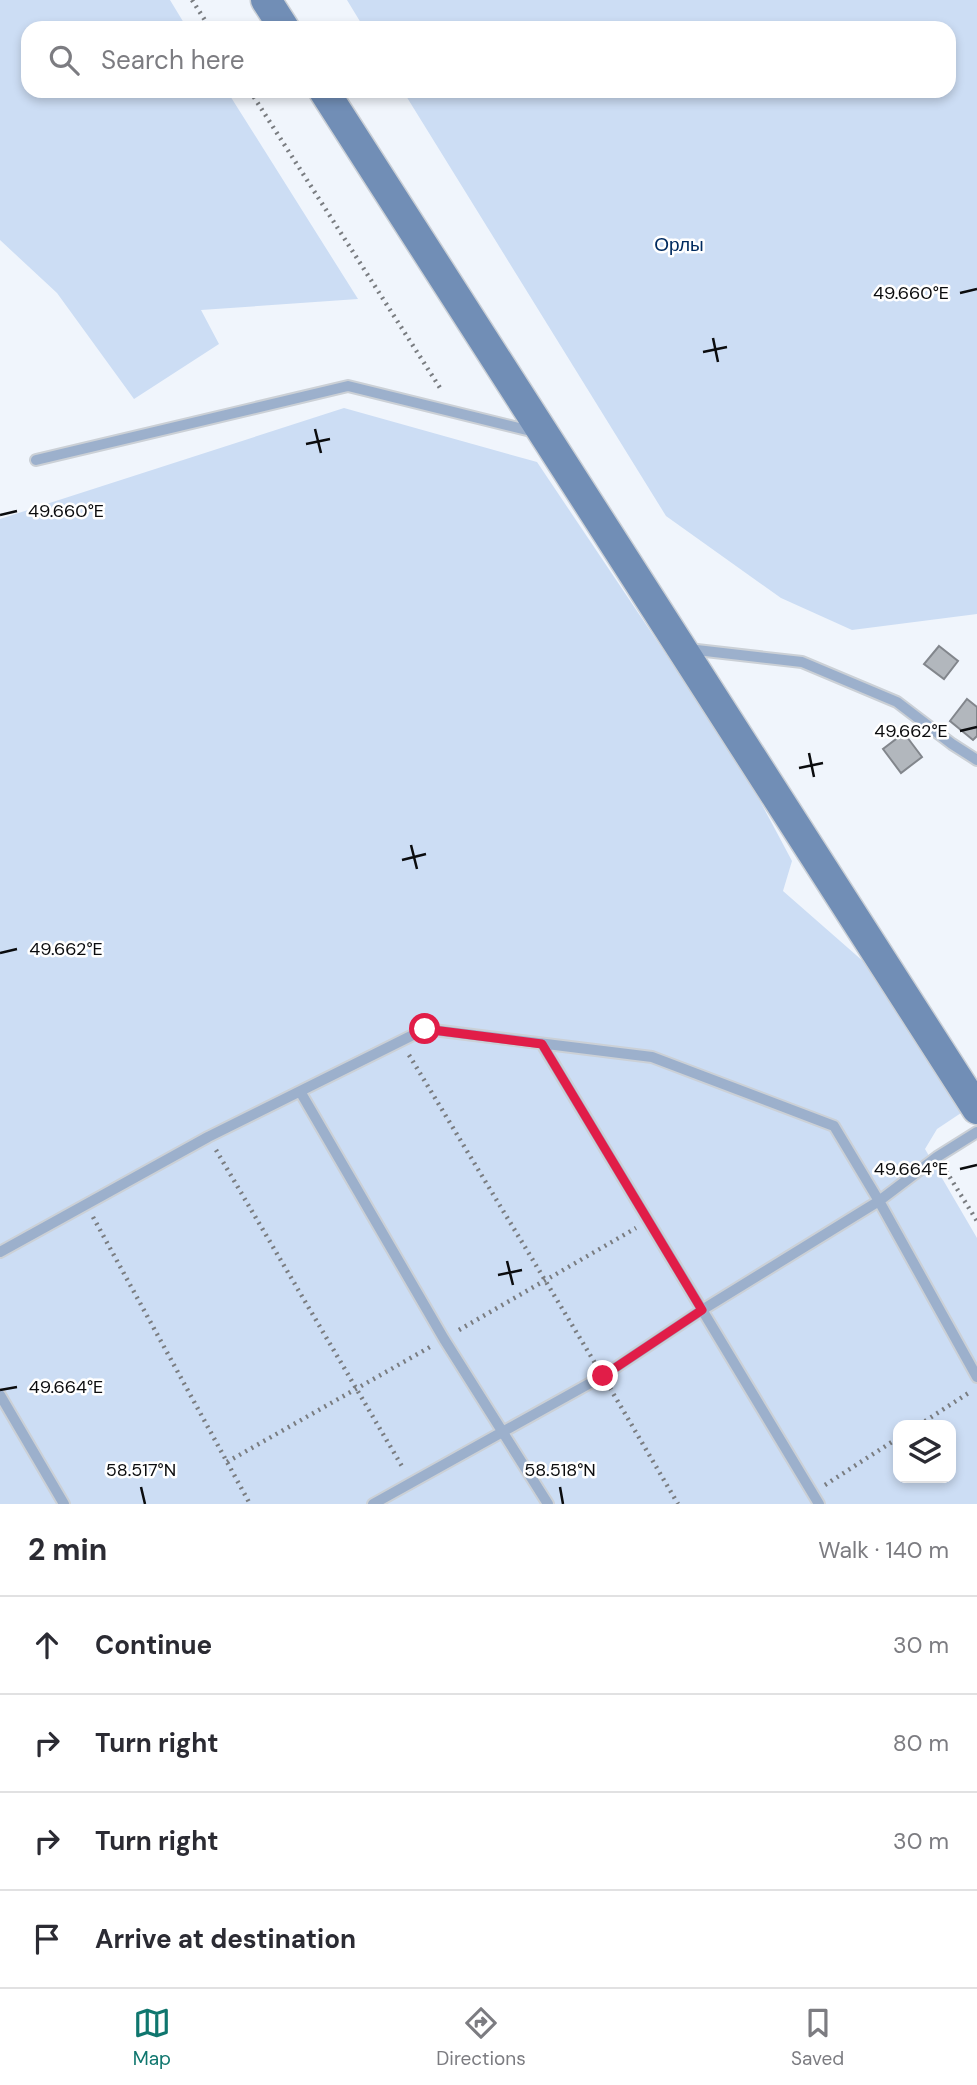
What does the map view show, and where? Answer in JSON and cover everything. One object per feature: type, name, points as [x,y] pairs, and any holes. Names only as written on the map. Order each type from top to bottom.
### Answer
[{"type":"main road","points":[[266,0],[280,21]]},
{"type":"main road","points":[[329,98],[977,1109]]},
{"type":"lane","points":[[36,460],[348,386],[545,434]]},
{"type":"lane","points":[[682,649],[802,662],[897,702],[977,760]]},
{"type":"lane","points":[[0,1252],[208,1137],[402,1043],[425,1029],[652,1057],[834,1126],[977,1377]]},
{"type":"lane","points":[[542,1044],[819,1504]]},
{"type":"lane","points":[[301,1093],[502,1433],[548,1504]]},
{"type":"lane","points":[[373,1504],[603,1376],[702,1310],[879,1201],[937,1157],[977,1132]]},
{"type":"lane","points":[[0,1395],[64,1504]]},
{"type":"path","points":[[192,0],[206,21]]},
{"type":"path","points":[[254,98],[455,412]]},
{"type":"path","points":[[402,1043],[678,1504]]},
{"type":"path","points":[[208,1137],[412,1482]]},
{"type":"path","points":[[937,1157],[977,1221]]},
{"type":"path","points":[[86,1204],[250,1504]]},
{"type":"path","points":[[927,1420],[977,1388]]},
{"type":"path","points":[[812,1493],[893,1441]]},
{"type":"green space","points":[[0,0],[170,0],[183,21],[21,21],[21,98],[231,98],[358,299],[201,310],[219,344],[134,399],[57,293],[0,240]]},
{"type":"green space","name":"Орлы","points":[[347,0],[977,0],[977,614],[852,630],[781,598],[666,516],[407,98],[956,98],[956,21],[360,21]]},
{"type":"green space","points":[[344,408],[537,462],[743,769],[792,861],[783,891],[872,969],[950,1084],[961,1113],[937,1129],[925,1149],[977,1238],[977,1504],[0,1504],[0,519]]},
{"type":"building","points":[[939,646],[958,661],[944,679],[924,664]]},
{"type":"building","points":[[967,699],[977,707],[977,736],[973,740],[950,721]]},
{"type":"building","points":[[904,733],[922,757],[901,773],[883,749]]},
{"type":"route","points":[[425,1029],[542,1044],[702,1310],[603,1376]]}]
